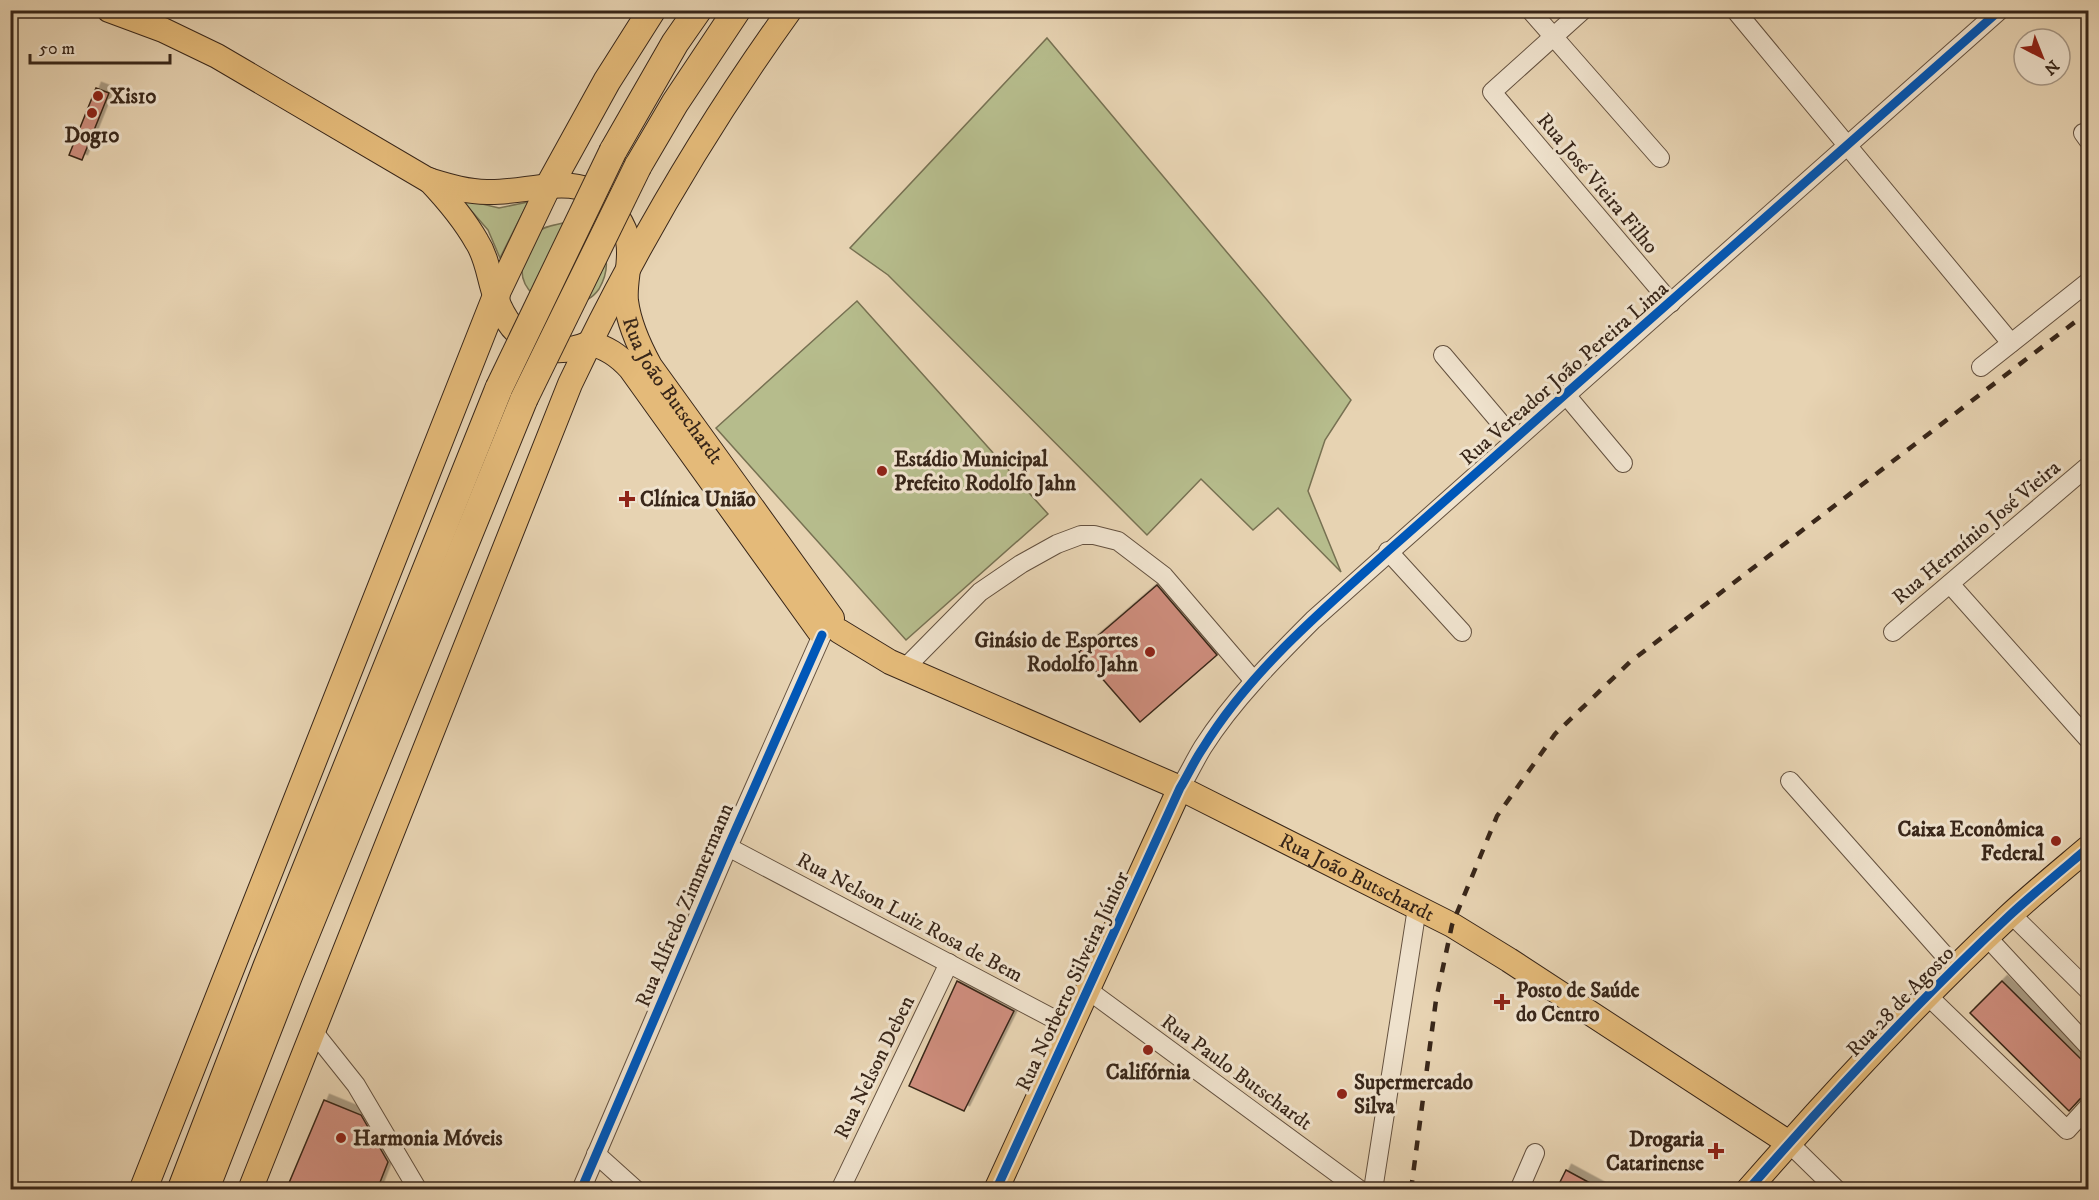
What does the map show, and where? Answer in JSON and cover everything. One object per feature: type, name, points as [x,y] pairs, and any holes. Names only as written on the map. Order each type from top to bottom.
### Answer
[{"type":"highway","points":[[549,186],[607,81],[652,10]]},
{"type":"highway","points":[[181,1190],[267,966],[499,388],[613,151],[675,43],[698,10]]},
{"type":"highway","points":[[205,1190],[289,975],[524,399],[638,166],[675,103],[737,10]]},
{"type":"highway","points":[[143,1190],[491,308]]},
{"type":"main road","points":[[109,10],[163,30],[217,56],[429,180],[459,189],[496,192],[564,185],[581,187],[600,196],[612,207],[623,226],[628,242],[628,269]]},
{"type":"main road","points":[[250,1190],[570,384],[628,269],[672,190],[744,74],[790,10]]},
{"type":"main road","points":[[496,192],[523,183],[548,170],[564,156]]},
{"type":"main road","points":[[429,180],[450,202],[479,243],[491,308],[517,333],[545,350],[575,350],[590,343]]},
{"type":"main road","points":[[491,308],[549,186]]},
{"type":"main road","name":"Rua João Butschardt","points":[[628,269],[626,301],[631,322],[650,366],[828,629]]},
{"type":"main road","name":"Rua João Butschardt","points":[[590,343],[606,348],[620,357],[630,368],[828,629],[904,669],[1180,789],[1418,908],[1509,960],[1789,1143]]},
{"type":"main road","points":[[570,384],[587,371],[620,357]]},
{"type":"main road","name":"Rua Norberto Silveira Júnior","points":[[996,1190],[1180,789]]},
{"type":"main road","name":"Rua 28 de Agosto","points":[[1748,1190],[1789,1143],[1956,967],[2011,914],[2088,848]]},
{"type":"street","points":[[1530,10],[1660,158]]},
{"type":"street","points":[[1554,37],[1583,10]]},
{"type":"street","points":[[1735,10],[2011,343]]},
{"type":"street","name":"Rua Vereador João Pereira Lima","points":[[1180,789],[1203,748],[1254,681],[1313,620],[2000,10]]},
{"type":"street","name":"Rua José Vieira Filho","points":[[1554,37],[1492,92],[1671,303]]},
{"type":"street","points":[[1981,367],[2088,282]]},
{"type":"street","points":[[1443,355],[1515,440]]},
{"type":"street","points":[[1566,395],[1623,463]]},
{"type":"street","name":"Rua Hermínio José Vieira","points":[[1893,632],[2088,466]]},
{"type":"street","points":[[904,669],[980,592],[1021,564],[1057,544],[1081,535],[1094,535],[1118,541],[1164,576],[1254,681]]},
{"type":"street","points":[[1388,551],[1462,632]]},
{"type":"street","points":[[1950,584],[2088,739]]},
{"type":"street","name":"Rua Alfredo Zimmermann","points":[[580,1190],[728,847],[828,629]]},
{"type":"street","points":[[1790,781],[1956,967]]},
{"type":"street","name":"Rua Nelson Luiz Rosa de Bem","points":[[728,847],[1071,1028]]},
{"type":"street","points":[[1373,1190],[1418,908]]},
{"type":"street","points":[[2011,914],[2088,990]]},
{"type":"street","points":[[1987,937],[2088,1046]]},
{"type":"street","name":"Rua Nelson Deben","points":[[840,1190],[949,963]]},
{"type":"street","name":"Rua Paulo Butschardt","points":[[1088,990],[1360,1190]]},
{"type":"street","points":[[1928,996],[2067,1130],[2088,1107]]},
{"type":"street","points":[[313,1031],[356,1085],[418,1190]]},
{"type":"street","name":"Rua João Butschardt","points":[[1789,1143],[1838,1190]]},
{"type":"street","points":[[1519,1190],[1535,1153]]},
{"type":"street","points":[[596,1154],[636,1190]]},
{"type":"green space","points":[[1047,38],[1351,400],[1325,440],[1308,491],[1341,572],[1278,508],[1253,530],[1201,479],[1147,535],[888,275],[850,248]]},
{"type":"green space","points":[[461,199],[499,208],[528,202],[500,258],[488,230]]},
{"type":"green space","points":[[563,223],[575,226],[594,237],[605,255],[606,265],[599,289],[591,298],[559,307],[546,304],[534,296],[525,284],[522,271],[537,233],[546,227]]},
{"type":"green space","name":"Estádio Municipal Prefeito Rodolfo Jahn","points":[[857,301],[1048,514],[906,640],[716,428]]},
{"type":"building","points":[[96,88],[109,93],[82,160],[69,155]]},
{"type":"building","name":"Ginásio de Esportes Rodolfo Jahn","points":[[1157,585],[1217,655],[1140,722],[1079,652]]},
{"type":"building","points":[[957,981],[1014,1011],[964,1111],[909,1086]]},
{"type":"building","points":[[2002,981],[2088,1066],[2088,1096],[2080,1099],[2069,1111],[1970,1013]]},
{"type":"building","name":"Harmonia Móveis","points":[[324,1100],[361,1115],[388,1162],[377,1190],[286,1190]]},
{"type":"building","points":[[1566,1170],[1603,1190],[1556,1190]]},
{"type":"railway","points":[[1411,1190],[1436,1000],[1452,925],[1497,816],[1555,734],[1630,662],[2088,312]]},
{"type":"cycle path","points":[[996,1190],[1180,788],[1200,753],[1242,693],[1288,643],[1338,596],[2000,10]]},
{"type":"cycle path","points":[[581,1190],[822,635]]},
{"type":"cycle path","points":[[1748,1190],[1908,1015],[2009,916],[2088,848]]},
{"type":"place","name":"Xis10","points":[[98,96]]},
{"type":"place","name":"Dog10","points":[[92,113]]},
{"type":"place","name":"Estádio Municipal Prefeito Rodolfo Jahn","points":[[882,471]]},
{"type":"place","name":"Clínica União","points":[[627,499]]},
{"type":"place","name":"Ginásio de Esportes Rodolfo Jahn","points":[[1150,652]]},
{"type":"place","name":"Caixa Econômica Federal","points":[[2056,841]]},
{"type":"place","name":"Posto de Saúde do Centro","points":[[1502,1002]]},
{"type":"place","name":"Califórnia","points":[[1148,1050]]},
{"type":"place","name":"Supermercado Silva","points":[[1342,1094]]},
{"type":"place","name":"Harmonia Móveis","points":[[341,1138]]},
{"type":"place","name":"Drogaria Catarinense","points":[[1716,1151]]}]
